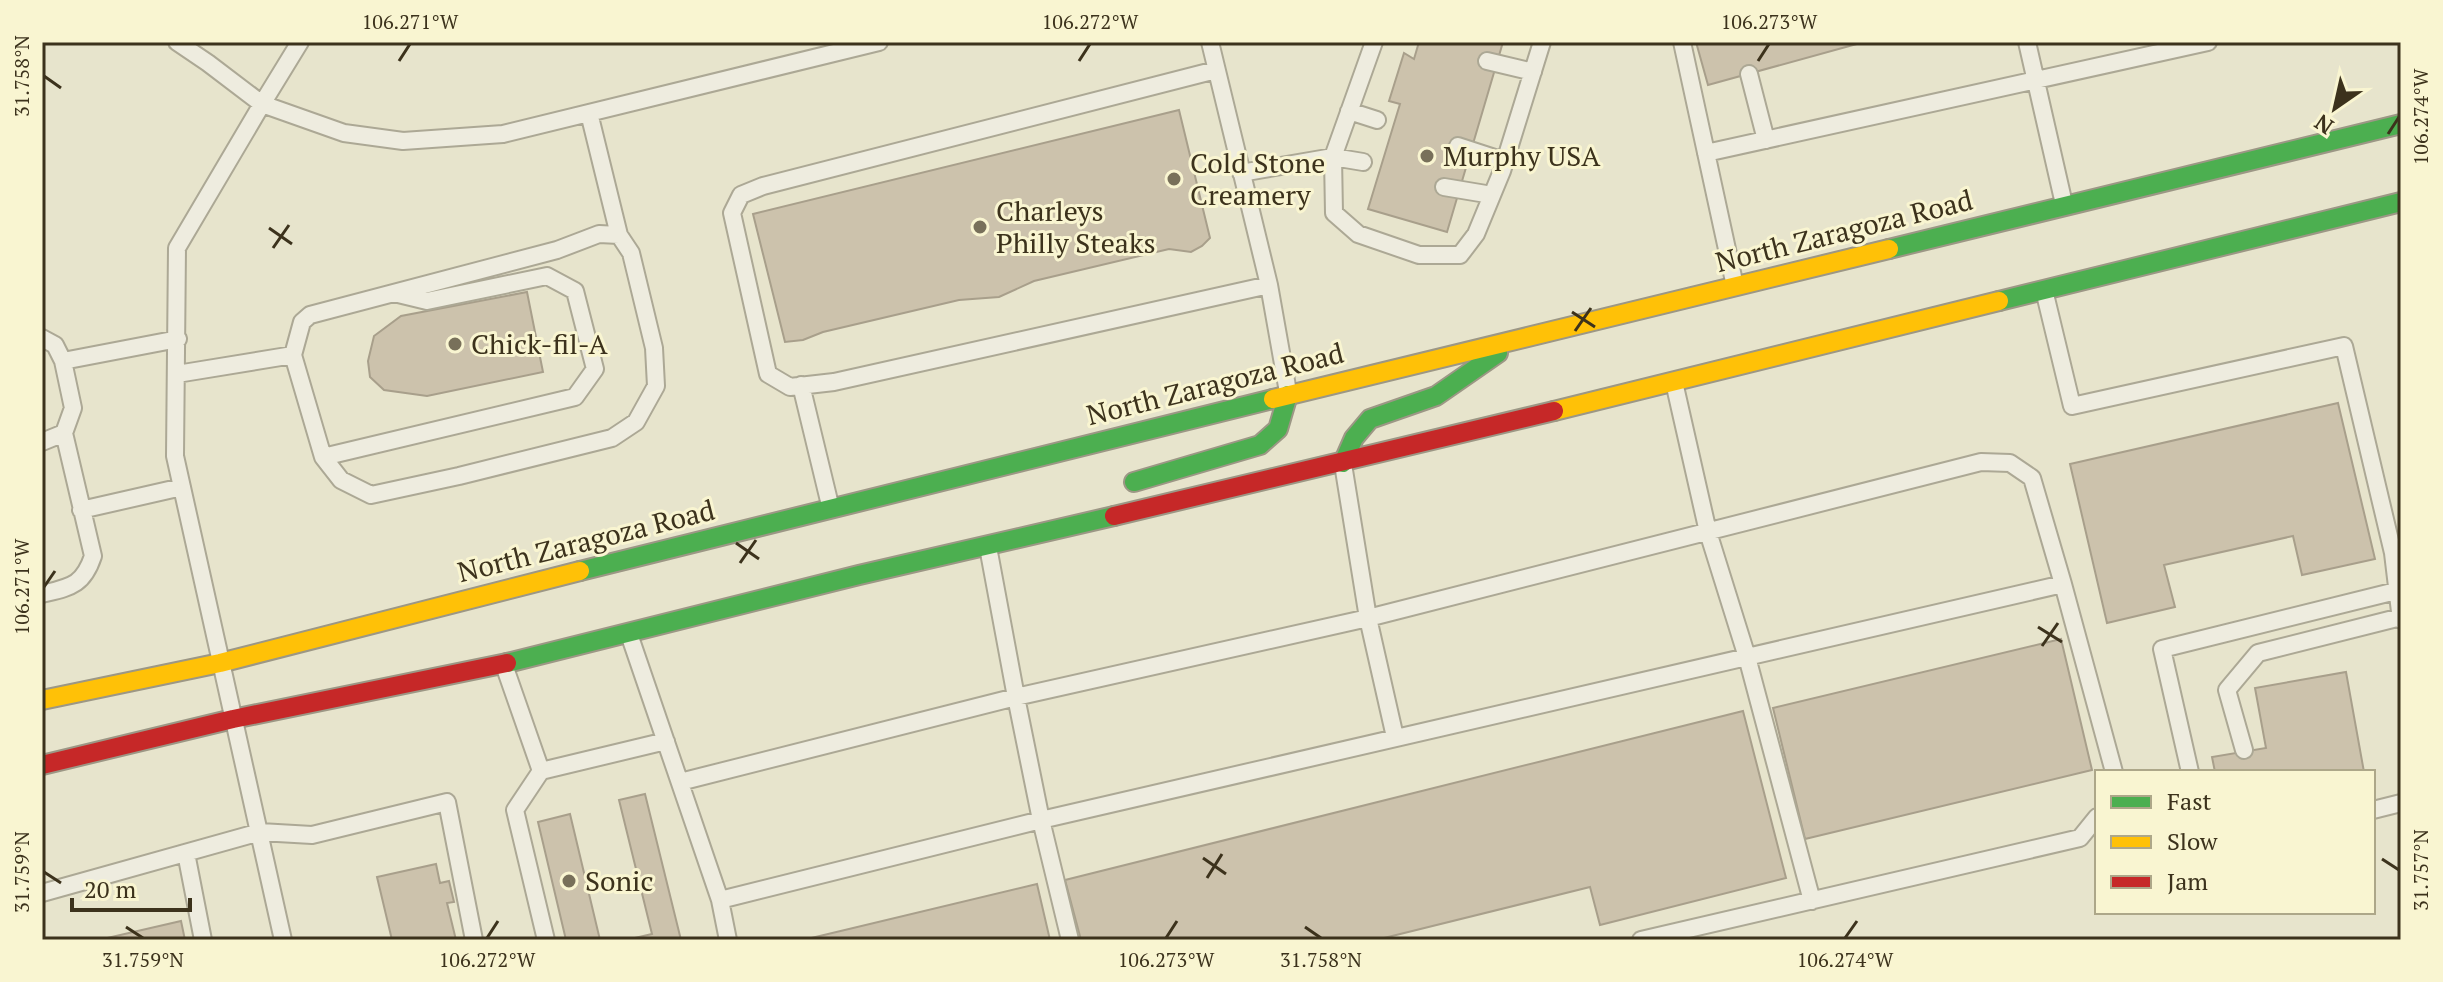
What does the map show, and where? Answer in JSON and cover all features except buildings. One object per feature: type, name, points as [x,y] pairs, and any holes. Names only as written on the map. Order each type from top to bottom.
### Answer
[{"type":"main road","name":"North Zaragoza Road","points":[[42,700],[220,663],[830,507],[2401,124]]},
{"type":"main road","points":[[42,765],[233,719],[503,664],[988,545],[1343,463],[2401,202]]},
{"type":"main road","points":[[1343,463],[1354,438],[1370,419],[1436,396],[1518,339]]},
{"type":"main road","points":[[1122,486],[1249,450],[1267,442],[1279,428],[1288,395]]},
{"type":"main road","points":[[1067,527],[1097,499]]},
{"type":"lane","points":[[177,42],[262,104],[344,133],[403,141],[503,134],[879,42]]},
{"type":"lane","points":[[283,940],[175,456],[177,248],[300,42]]},
{"type":"lane","points":[[1210,42],[1269,285],[1288,395]]},
{"type":"lane","points":[[1374,42],[1333,157],[1334,213],[1358,234],[1419,255],[1460,255],[1476,234],[1504,161],[1542,42]]},
{"type":"lane","points":[[1682,42],[1735,286]]},
{"type":"lane","points":[[2027,42],[2064,206]]},
{"type":"lane","points":[[1706,153],[2036,80],[2151,48],[2208,42]]},
{"type":"lane","points":[[1487,61],[1533,72]]},
{"type":"lane","points":[[1216,70],[778,182],[741,195],[732,213],[768,374],[790,387],[834,382],[1269,285]]},
{"type":"lane","points":[[1749,74],[1766,140]]},
{"type":"lane","points":[[1349,111],[1377,120]]},
{"type":"lane","points":[[589,113],[619,235],[631,253],[654,348],[656,386],[636,422],[612,438],[371,495],[341,480],[323,457],[293,355],[302,322],[310,315],[557,250],[599,234],[619,235]]},
{"type":"lane","points":[[1458,146],[1504,161]]},
{"type":"lane","points":[[1241,173],[1333,157],[1363,162]]},
{"type":"lane","points":[[1444,187],[1492,195]]},
{"type":"lane","points":[[323,457],[575,397],[595,369],[575,291],[547,276],[427,301],[392,292]]},
{"type":"lane","points":[[2043,290],[2072,406],[2344,346],[2397,552],[2396,591],[2401,619],[2258,653],[2227,690],[2244,750]]},
{"type":"lane","points":[[42,338],[55,345],[63,361],[73,408],[64,433],[93,556],[87,573],[79,582],[42,594]]},
{"type":"lane","points":[[63,361],[178,339]]},
{"type":"lane","points":[[177,374],[293,355]]},
{"type":"lane","points":[[1673,380],[1708,532],[1747,657],[1812,901]]},
{"type":"lane","points":[[801,385],[830,507]]},
{"type":"lane","points":[[42,442],[64,433]]},
{"type":"lane","points":[[680,782],[1016,697],[1368,618],[1981,462],[2010,463],[2032,478],[2113,770]]},
{"type":"lane","points":[[1343,463],[1368,618],[1395,737]]},
{"type":"lane","points":[[81,510],[182,487]]},
{"type":"lane","points":[[988,545],[1041,820],[1070,940]]},
{"type":"lane","points":[[720,900],[1041,820],[2063,584]]},
{"type":"lane","points":[[2190,770],[2162,649],[2396,591]]},
{"type":"lane","points":[[629,632],[720,900],[728,940]]},
{"type":"lane","points":[[503,664],[541,771]]},
{"type":"lane","points":[[546,940],[515,810],[541,771],[666,741]]},
{"type":"lane","points":[[42,893],[260,832],[312,835],[447,802],[474,940]]},
{"type":"lane","points":[[2375,810],[2401,803]]},
{"type":"lane","points":[[1641,940],[2080,838],[2095,819]]},
{"type":"lane","points":[[186,853],[203,940]]},
{"type":"traffic: fast","points":[[1889,249],[2401,124]]},
{"type":"traffic: fast","points":[[1999,301],[2401,202]]},
{"type":"traffic: fast","points":[[1343,463],[1354,438],[1370,419],[1436,396],[1498,353]]},
{"type":"traffic: fast","points":[[1134,482],[1260,445],[1278,429],[1288,395]]},
{"type":"traffic: fast","points":[[580,571],[1273,399]]},
{"type":"traffic: fast","points":[[507,663],[859,575],[1114,516]]},
{"type":"traffic: slow","points":[[1273,399],[1889,249]]},
{"type":"traffic: slow","points":[[1554,411],[1999,301]]},
{"type":"traffic: slow","points":[[42,700],[220,663],[580,571]]},
{"type":"traffic: jam","points":[[1114,516],[1554,411]]},
{"type":"traffic: jam","points":[[42,765],[233,719],[507,663]]},
{"type":"place","name":"Murphy USA","points":[[1427,156]]},
{"type":"place","name":"Cold Stone Creamery","points":[[1174,179]]},
{"type":"place","name":"Charleys Philly Steaks","points":[[980,227]]},
{"type":"place","name":"Chick-fil-A","points":[[455,344]]},
{"type":"place","name":"Sonic","points":[[569,881]]}]
